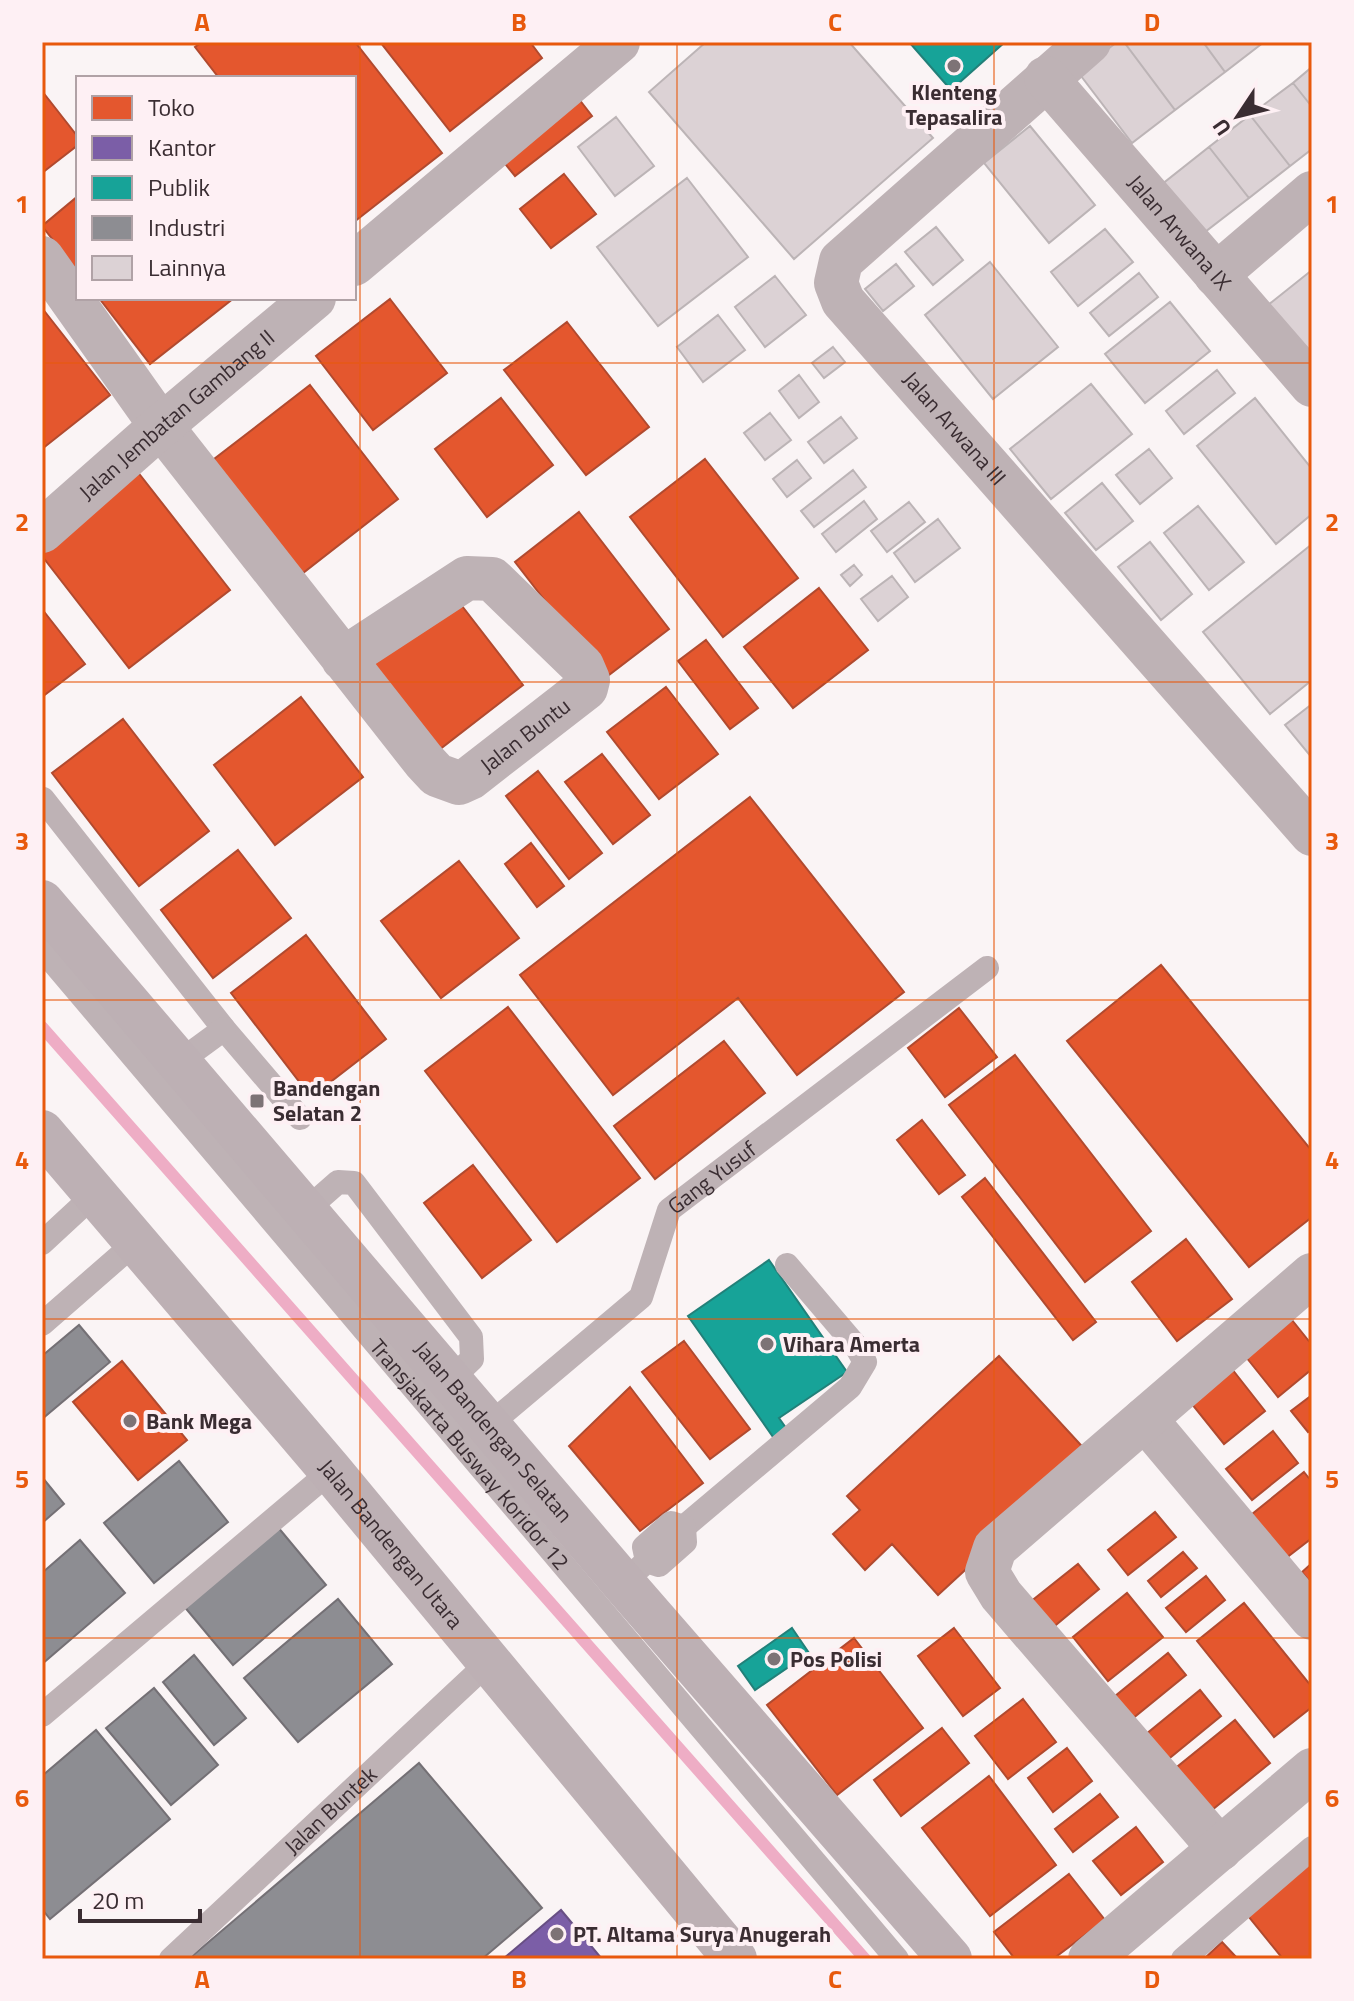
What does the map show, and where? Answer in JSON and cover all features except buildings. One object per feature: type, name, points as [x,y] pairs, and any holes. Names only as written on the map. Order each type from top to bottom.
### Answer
[{"type":"main road","name":"Jalan Bandengan Selatan","points":[[42,902],[489,1425],[635,1572],[942,1956]]},
{"type":"main road","name":"Jalan Bandengan Utara","points":[[42,1132],[331,1471],[735,1959]]},
{"type":"street","points":[[356,262],[618,42]]},
{"type":"street","name":"Jalan Arwana III","points":[[1089,42],[841,261],[836,283],[843,301],[1312,834]]},
{"type":"street","name":"Jalan Arwana IX","points":[[1046,78],[1312,385]]},
{"type":"street","points":[[1216,275],[1312,193]]},
{"type":"street","name":"Jalan Buntu","points":[[42,258],[161,426],[343,659],[437,775],[459,783],[504,753],[586,688],[588,680],[582,666],[492,579],[467,578],[343,659]]},
{"type":"street","name":"Jalan Jembatan Gambang II","points":[[42,531],[312,300]]},
{"type":"street","points":[[1220,1849],[1001,1595],[987,1572],[995,1548],[1312,1275]]},
{"type":"street","points":[[1145,1419],[1312,1618]]},
{"type":"street","points":[[1090,1959],[1312,1770]]},
{"type":"lane","points":[[43,799],[224,1029],[300,1118]]},
{"type":"lane","name":"Transjakarta Busway Koridor 12","points":[[42,949],[897,1959]]},
{"type":"lane","name":"Gang Yusuf","points":[[489,1425],[641,1297],[669,1210],[987,968]]},
{"type":"lane","points":[[179,1062],[224,1029]]},
{"type":"lane","points":[[42,1243],[95,1194]]},
{"type":"lane","points":[[42,1324],[136,1242]]},
{"type":"lane","points":[[635,1572],[659,1565],[672,1554],[685,1542],[684,1527],[850,1387],[865,1362],[856,1346],[787,1265]]},
{"type":"lane","points":[[42,1715],[331,1471]]},
{"type":"lane","name":"Jalan Buntek","points":[[172,1959],[489,1662]]},
{"type":"lane","points":[[1183,1959],[1312,1848]]},
{"type":"waterway","points":[[42,1027],[865,1959]]},
{"type":"place","name":"Klenteng Tepasalira","points":[[954,66]]},
{"type":"place","name":"Bandengan Selatan 2","points":[[257,1101]]},
{"type":"place","name":"Vihara Amerta","points":[[767,1344]]},
{"type":"place","name":"Bank Mega","points":[[130,1421]]},
{"type":"place","name":"Pos Polisi","points":[[774,1659]]},
{"type":"place","name":"PT. Altama Surya Anugerah","points":[[557,1934]]}]
